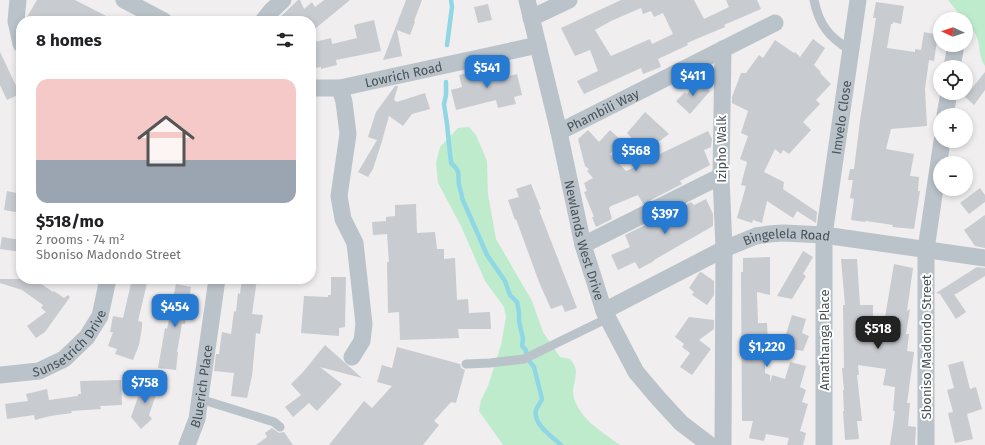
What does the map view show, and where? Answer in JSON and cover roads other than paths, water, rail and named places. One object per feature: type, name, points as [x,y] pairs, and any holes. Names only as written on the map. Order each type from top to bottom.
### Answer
[{"type":"street","points":[[16,16],[18,0]]},
{"type":"street","points":[[124,0],[154,16]]},
{"type":"street","points":[[267,16],[283,0]]},
{"type":"street","name":"Newlands West Drive","points":[[527,0],[559,132],[583,244],[606,315],[636,372],[681,423],[710,445]]},
{"type":"street","points":[[531,18],[569,0]]},
{"type":"street","name":"Imvelo Close","points":[[824,235],[858,0]]},
{"type":"street","name":"Phambili Way","points":[[559,132],[775,23]]},
{"type":"street","name":"Lowrich Road","points":[[316,88],[340,88],[538,45]]},
{"type":"street","name":"Izipho Walk","points":[[723,49],[721,176],[724,249],[723,445]]},
{"type":"street","points":[[340,88],[344,102],[348,134],[339,196],[343,219],[355,244],[364,324],[362,341],[352,357]]},
{"type":"street","name":"Sboniso Madondo Street","points":[[926,445],[926,249],[941,148]]},
{"type":"street","points":[[583,244],[721,176]]},
{"type":"street","name":"Bingelela Road","points":[[606,315],[724,249],[756,236],[769,234],[783,232],[824,235],[985,258]]},
{"type":"street","name":"Amathanga Place","points":[[824,235],[824,445]]},
{"type":"street","name":"Sunsetrich Drive","points":[[0,375],[39,371],[64,358],[87,338],[100,316],[107,284]]},
{"type":"street","name":"Bluerich Place","points":[[186,445],[197,419],[216,284]]},
{"type":"lane","points":[[814,0],[816,11],[824,28],[838,42],[850,50]]},
{"type":"lane","points":[[466,364],[524,359],[606,315]]},
{"type":"lane","points":[[200,400],[274,422],[280,427]]},
{"type":"waterway","points":[[447,45],[452,7],[451,0]]},
{"type":"waterway","points":[[446,82],[444,104],[451,163],[458,171],[462,198],[487,255],[505,281],[510,295],[517,302],[523,339],[522,346],[526,350],[526,353]]},
{"type":"waterway","points":[[530,362],[534,367],[542,399],[536,410],[537,421],[544,430],[561,445]]}]
